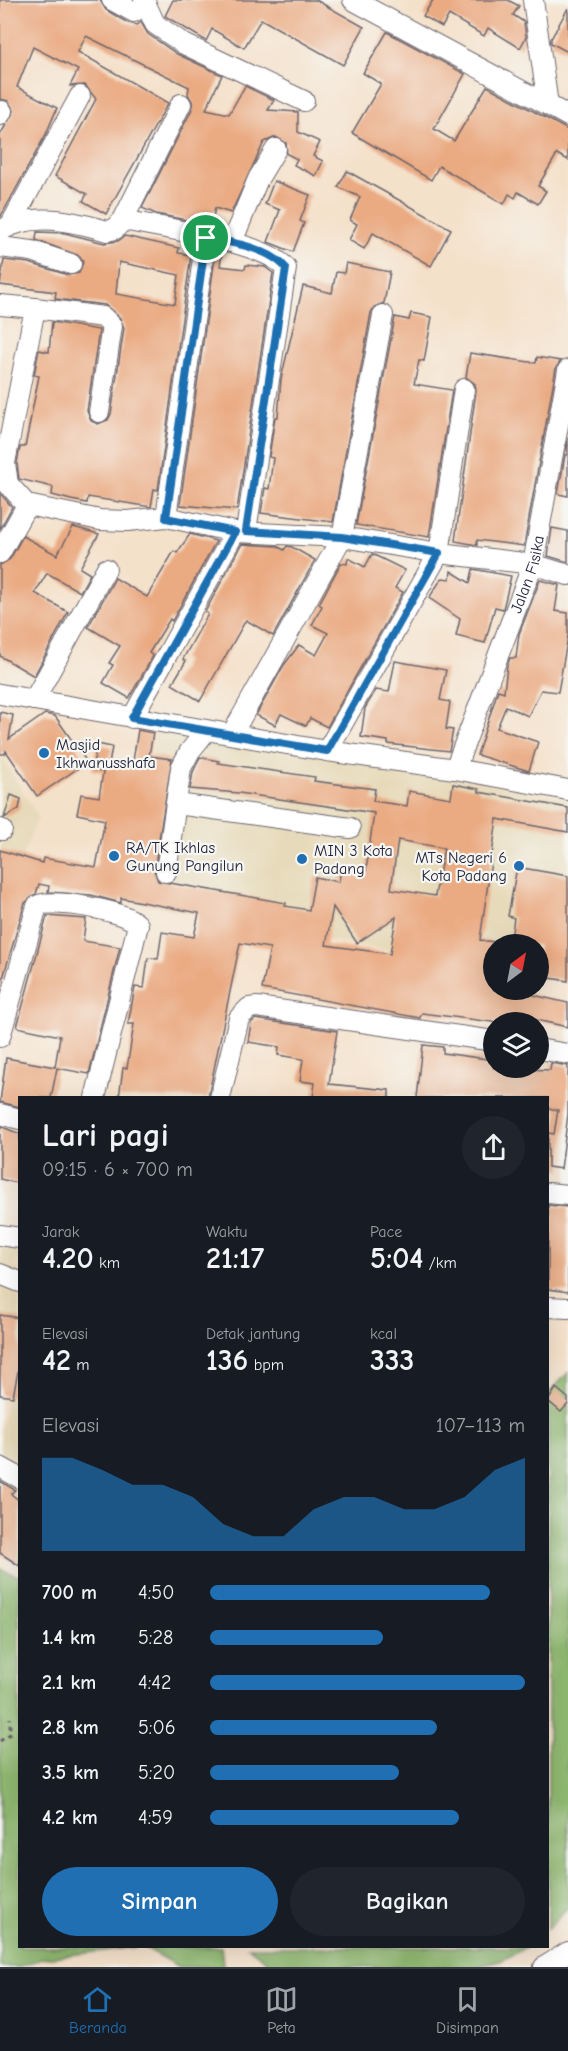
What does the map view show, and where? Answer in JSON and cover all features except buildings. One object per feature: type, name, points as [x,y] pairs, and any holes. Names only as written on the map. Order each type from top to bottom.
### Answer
[{"type":"street","points":[[112,0],[139,6],[155,24],[184,44],[304,101]]},
{"type":"street","points":[[353,0],[568,116]]},
{"type":"street","points":[[533,0],[548,105]]},
{"type":"street","points":[[6,227],[80,96]]},
{"type":"street","points":[[6,227],[48,219],[107,231],[115,228],[123,220],[181,104]]},
{"type":"street","points":[[232,242],[258,179],[276,149]]},
{"type":"street","points":[[123,220],[232,242],[279,259],[286,268],[241,532],[132,718]]},
{"type":"street","points":[[166,518],[206,238]]},
{"type":"street","points":[[0,247],[32,251],[71,264]]},
{"type":"street","points":[[0,305],[103,317],[112,326],[99,412]]},
{"type":"street","points":[[36,308],[5,463],[8,484],[27,505],[107,520],[166,518],[241,532],[342,537],[439,553],[533,564],[568,575]]},
{"type":"street","points":[[232,734],[342,537],[383,315]]},
{"type":"street","name":"Jalan Fisika","points":[[455,768],[533,564],[567,370]]},
{"type":"street","points":[[327,751],[439,553],[464,389]]},
{"type":"street","points":[[0,554],[27,505]]},
{"type":"street","points":[[34,700],[106,570]]},
{"type":"street","points":[[0,694],[327,751],[455,768],[568,790]]},
{"type":"street","points":[[166,872],[181,768],[190,751],[206,731]]},
{"type":"street","points":[[177,804],[350,828]]},
{"type":"street","points":[[0,1037],[4,1006],[37,906],[45,902],[59,903],[121,913],[135,920],[138,925],[95,1096]]},
{"type":"street","points":[[220,1096],[239,1018],[249,1008],[257,1007],[483,1039]]},
{"type":"street","points":[[549,1051],[568,1054]]},
{"type":"street","points":[[0,1114],[18,1118]]},
{"type":"street","points":[[549,1193],[568,1196]]},
{"type":"street","points":[[0,1235],[18,1238]]},
{"type":"street","points":[[549,1307],[568,1308]]},
{"type":"street","points":[[0,1467],[18,1477]]},
{"type":"street","points":[[544,1967],[568,1952]]},
{"type":"path","points":[[0,1740],[10,1734],[10,1718]]},
{"type":"shaded area","name":"MIN 3 Kota Padang","points":[[156,731],[482,782],[568,799],[568,953],[549,948],[549,934],[483,934],[483,947],[420,957],[126,901]]},
{"type":"shaded area","points":[[0,753],[38,817],[0,914]]},
{"type":"shaded area","points":[[0,1242],[18,1247],[18,1259],[16,1258],[13,1267],[18,1270],[18,1318],[0,1315]]},
{"type":"shaded area","points":[[18,1368],[18,1470],[0,1461],[0,1436],[7,1396],[14,1396]]},
{"type":"green space","points":[[568,1373],[568,1907],[549,1928],[549,1393]]},
{"type":"green space","points":[[0,1569],[18,1576],[18,1948],[127,1948],[42,1958],[19,1967],[0,1967]]},
{"type":"green space","points":[[146,1948],[221,1948],[223,1964],[220,1967],[180,1967]]},
{"type":"green space","points":[[249,1948],[525,1948],[500,1961],[473,1967],[275,1967]]},
{"type":"place","name":"Masjid Ikhwanusshafa","points":[[44,753]]},
{"type":"place","name":"RA/TK Ikhlas Gunung Pangilun","points":[[114,856]]},
{"type":"place","name":"MIN 3 Kota Padang","points":[[302,859]]},
{"type":"place","name":"MTs Negeri 6 Kota Padang","points":[[519,866]]},
{"type":"route","points":[[206,238],[232,242],[279,259],[286,268],[246,531],[342,537],[439,553],[327,751],[132,718],[235,532],[166,518],[206,238]]}]
